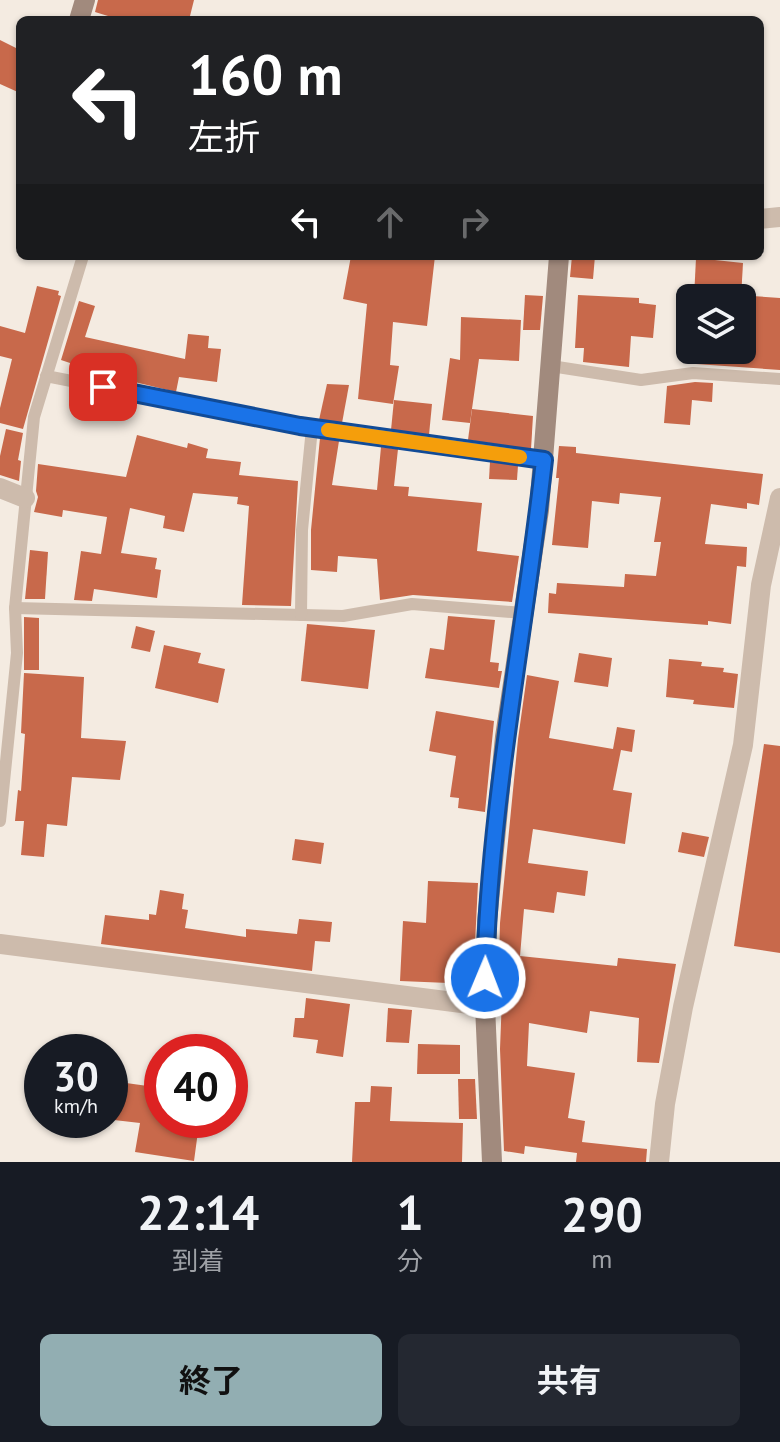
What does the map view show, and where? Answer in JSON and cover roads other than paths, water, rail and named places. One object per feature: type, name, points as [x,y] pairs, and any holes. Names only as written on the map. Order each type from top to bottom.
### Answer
[{"type":"street","points":[[492,1162],[485,1006],[487,922],[505,737],[544,460],[559,260]]},
{"type":"street","points":[[0,488],[25,498]]},
{"type":"street","points":[[659,1162],[665,1104],[683,1007],[743,745],[770,586],[780,498]]},
{"type":"street","points":[[0,944],[485,1006]]},
{"type":"lane","points":[[0,821],[17,653],[15,608],[34,417],[82,260]]},
{"type":"lane","points":[[551,366],[641,380],[693,373],[780,379]]},
{"type":"lane","points":[[46,376],[312,428],[544,460]]},
{"type":"lane","points":[[301,615],[302,530],[312,428]]},
{"type":"lane","points":[[15,608],[343,616],[412,604],[523,613]]}]
